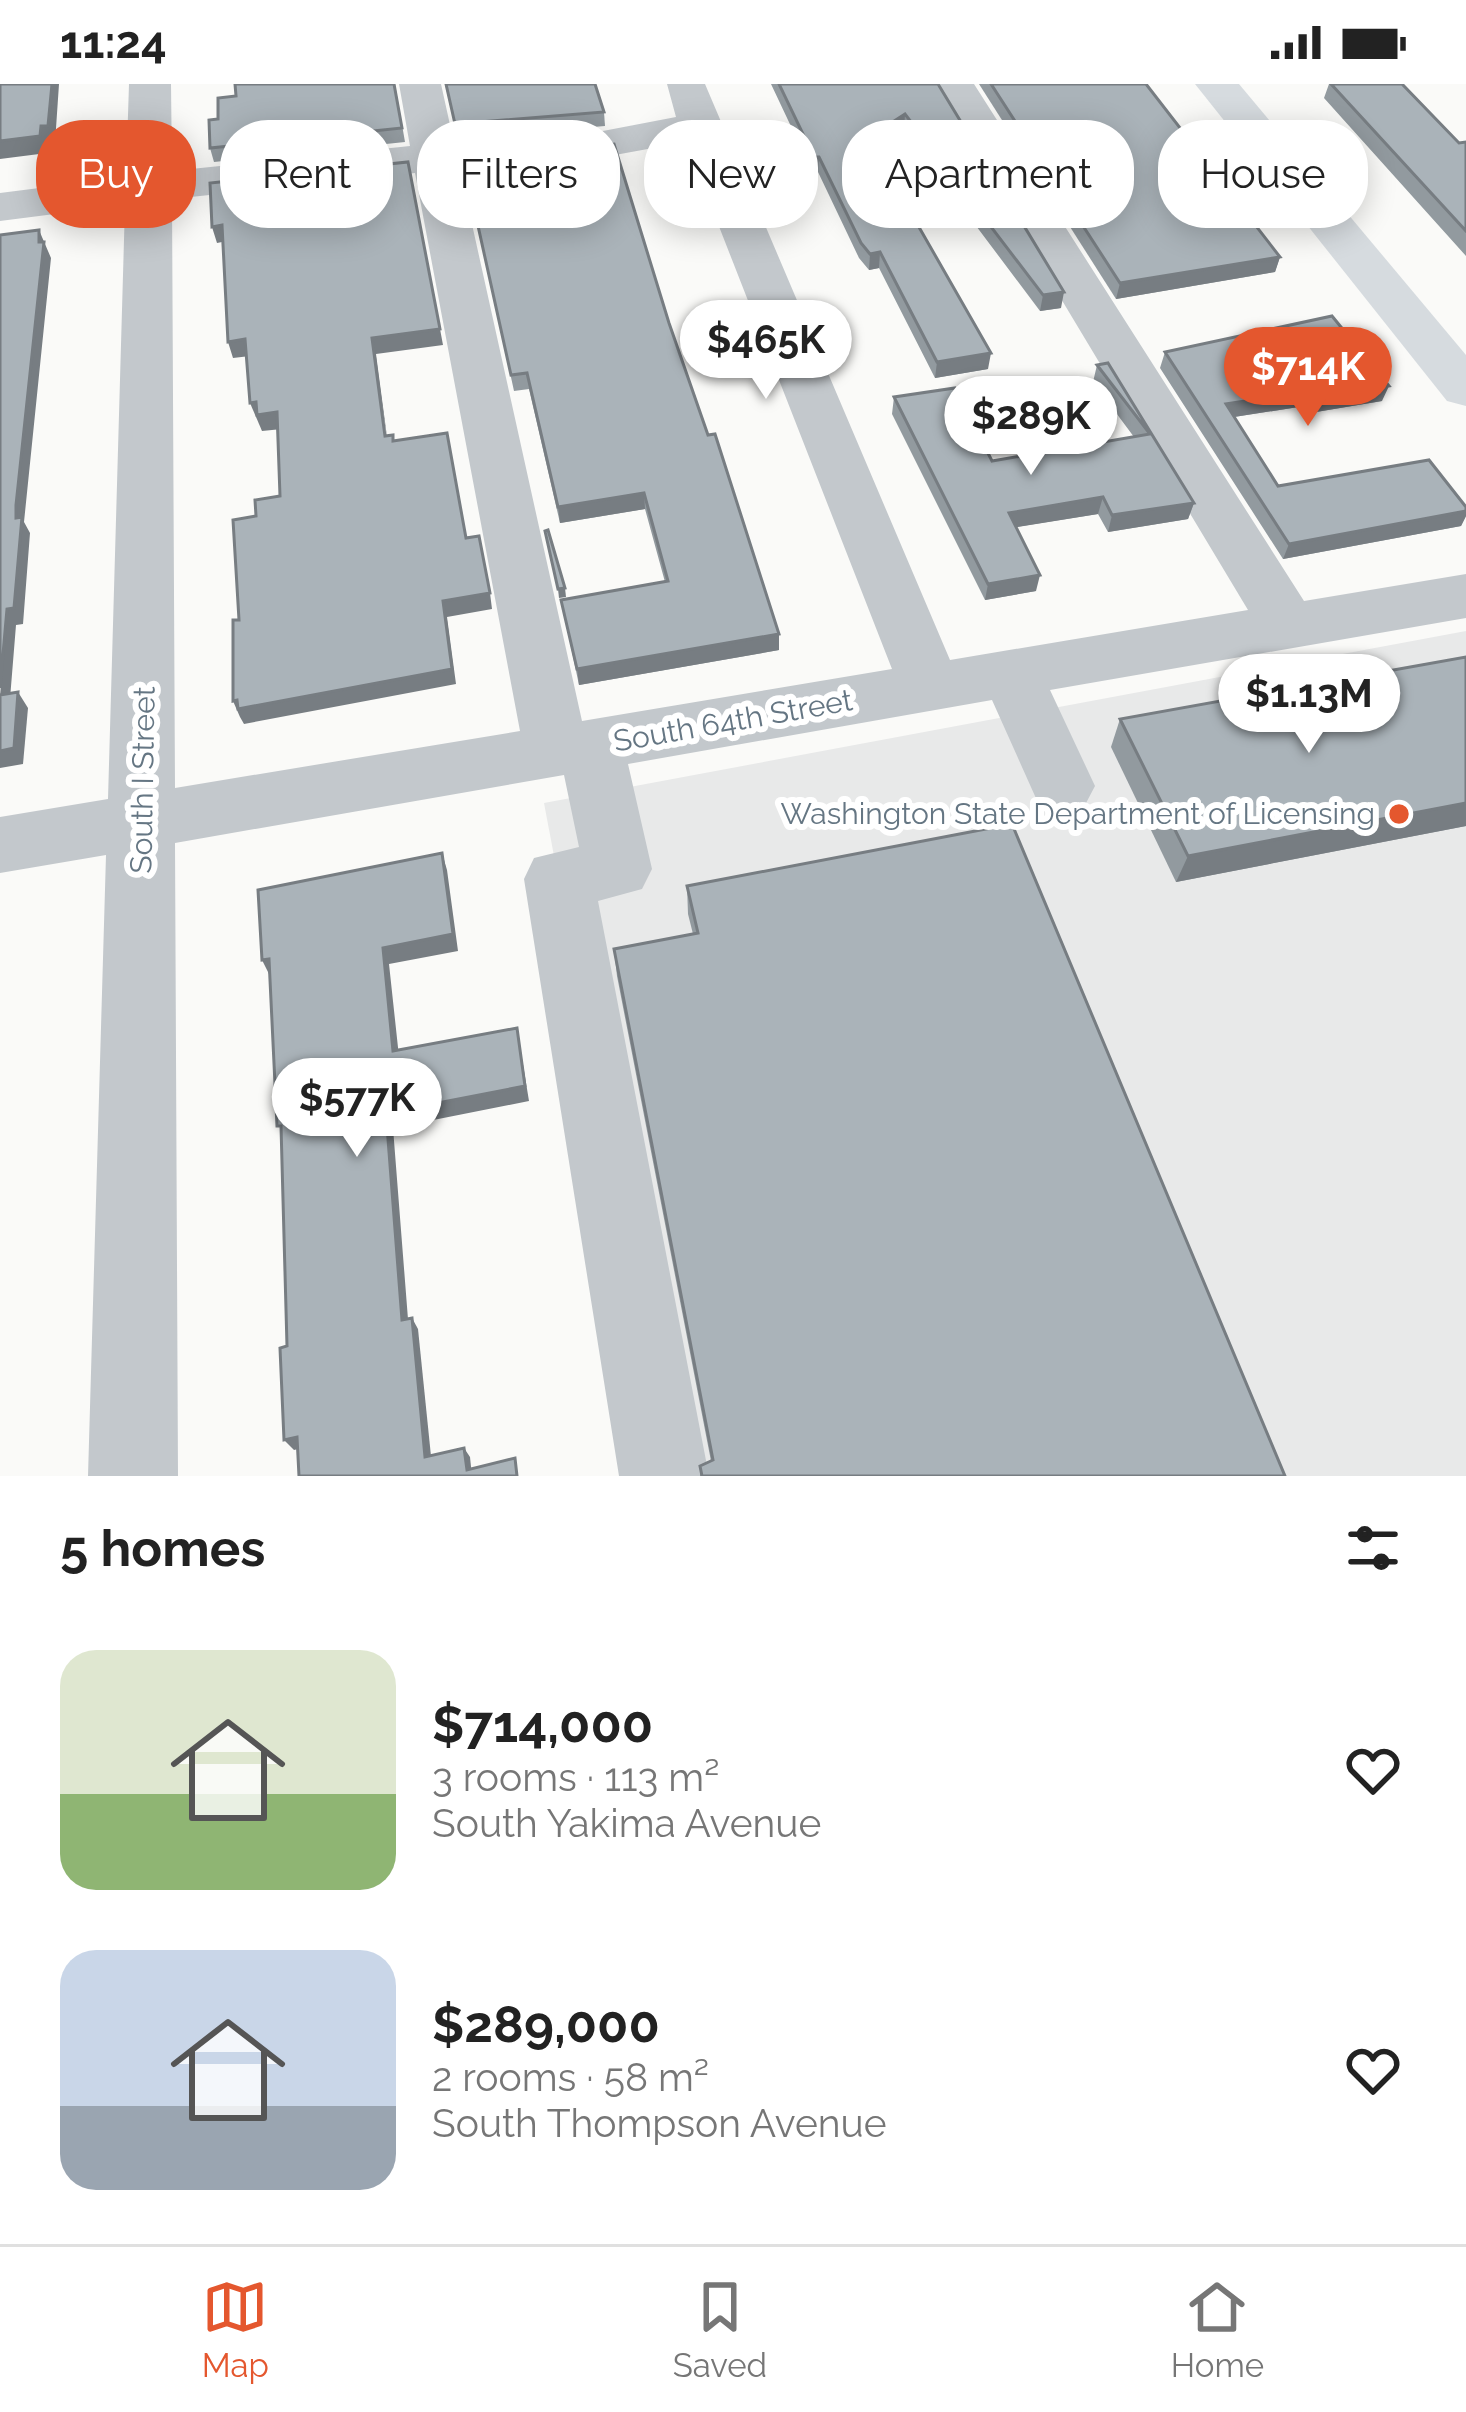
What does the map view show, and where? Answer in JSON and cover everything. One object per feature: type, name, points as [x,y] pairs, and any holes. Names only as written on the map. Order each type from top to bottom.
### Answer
[{"type":"main road","points":[[1216,84],[1466,389]]},
{"type":"street","name":"South I Street","points":[[150,84],[150,120]]},
{"type":"street","points":[[420,84],[427,120]]},
{"type":"street","points":[[953,84],[1288,626]]},
{"type":"street","points":[[620,133],[693,105],[930,687]]},
{"type":"street","points":[[196,182],[320,166],[417,161]]},
{"type":"street","points":[[0,207],[36,202]]},
{"type":"street","name":"South I Street","points":[[133,1476],[150,228]]},
{"type":"street","points":[[451,228],[574,748],[618,869],[559,879],[664,1476]]},
{"type":"street","name":"South 64th Street","points":[[0,845],[1466,596]]},
{"type":"street","points":[[1011,673],[1062,786]]},
{"type":"shaded area","points":[[1466,631],[1466,1476],[671,1476],[544,803]]},
{"type":"building","points":[[0,84],[52,84],[49,120],[36,120],[36,136],[0,141]]},
{"type":"building","points":[[235,84],[394,84],[402,128],[393,129],[393,120],[220,120],[220,147],[210,148],[209,120],[218,119],[218,98],[236,96]]},
{"type":"building","points":[[446,84],[595,84],[604,112],[505,120],[454,120]]},
{"type":"building","points":[[779,84],[938,84],[960,120],[910,120],[905,114],[896,120],[842,120],[842,204],[818,157],[818,120],[796,120]]},
{"type":"building","points":[[991,84],[1146,84],[1174,120],[1158,120],[1158,228],[1258,228],[1280,257],[1120,283],[1084,228],[1134,228],[1134,120],[1014,120]]},
{"type":"building","points":[[1331,84],[1402,84],[1459,143],[1466,142],[1466,231],[1368,120]]},
{"type":"building","points":[[408,162],[440,329],[372,338],[385,436],[393,435],[393,441],[447,433],[466,538],[479,536],[490,593],[443,601],[452,669],[238,709],[237,700],[233,701],[233,620],[239,620],[233,520],[256,516],[255,500],[280,496],[277,412],[257,415],[256,402],[250,403],[245,339],[228,342],[222,228],[393,228],[393,164]]},
{"type":"building","points":[[620,164],[669,323],[708,435],[715,434],[779,634],[577,669],[561,600],[668,581],[644,493],[558,507],[527,373],[511,375],[478,228],[620,228]]},
{"type":"building","points":[[220,182],[220,225],[212,227],[210,183]]},
{"type":"building","points":[[854,228],[919,228],[991,353],[937,362],[880,252],[870,254]]},
{"type":"building","points":[[992,228],[1025,228],[1064,292],[1043,295]]},
{"type":"building","points":[[39,230],[39,242],[44,242],[16,505],[16,518],[22,517],[14,608],[7,609],[0,688],[0,235]]},
{"type":"building","points":[[1332,316],[1389,386],[1322,396],[1317,390],[1226,404],[1278,486],[1429,460],[1466,511],[1289,544],[1165,352]]},
{"type":"building","points":[[1108,363],[1194,503],[1112,515],[1103,497],[1009,513],[1040,575],[988,584],[894,397],[955,388],[992,461],[1150,434],[1097,365]]},
{"type":"building","points":[[548,530],[565,588],[558,589]]},
{"type":"building","points":[[1466,657],[1466,803],[1188,856],[1120,719]]},
{"type":"building","points":[[18,692],[14,748],[0,751],[0,695]]},
{"type":"building","points":[[1012,824],[1285,1476],[702,1476],[700,1466],[713,1460],[614,949],[698,933],[687,886]]},
{"type":"building","points":[[442,853],[453,934],[383,948],[393,1051],[517,1028],[525,1086],[386,1113],[402,1320],[412,1318],[425,1457],[464,1448],[467,1470],[515,1458],[517,1476],[299,1476],[297,1437],[284,1440],[280,1348],[287,1346],[281,1126],[277,1126],[269,959],[262,960],[258,890]]},
{"type":"place","name":"Washington State Department of Licensing","points":[[1399,814]]}]
